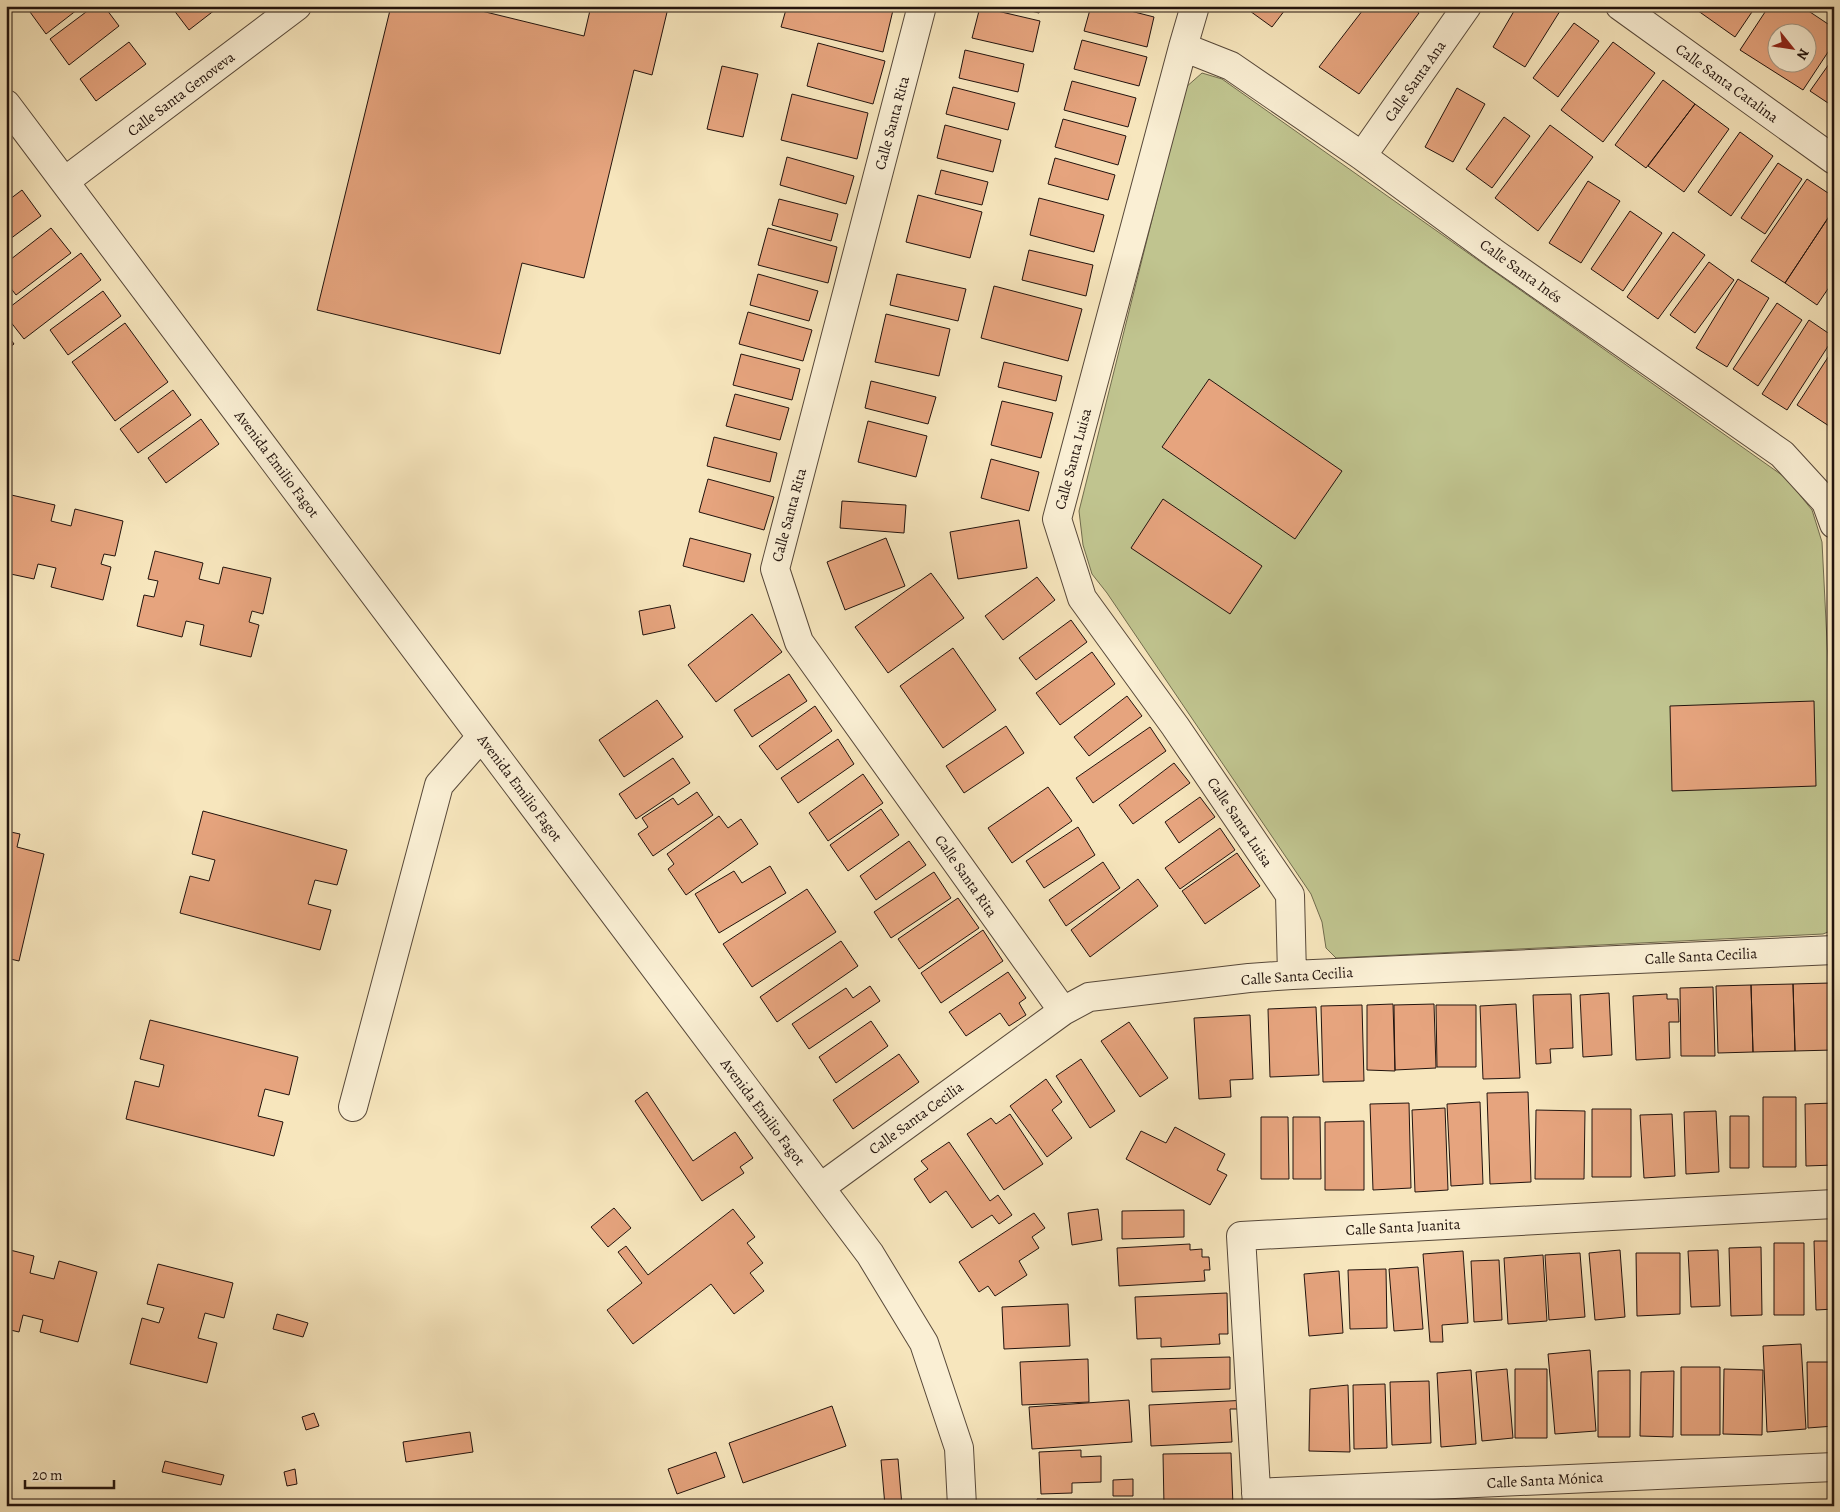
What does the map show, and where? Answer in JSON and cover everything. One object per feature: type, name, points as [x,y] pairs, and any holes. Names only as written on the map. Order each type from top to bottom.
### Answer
[{"type":"street","name":"Calle Santa Rita","points":[[922,6],[775,569],[799,642],[1063,1011]]},
{"type":"street","name":"Calle Santa Luisa","points":[[1195,6],[1182,47],[1057,519],[1082,598],[1175,726],[1290,895],[1292,975]]},
{"type":"street","name":"Calle Santa Ana","points":[[1362,156],[1467,6]]},
{"type":"street","name":"Calle Santa Catalina","points":[[1620,6],[1834,160]]},
{"type":"street","name":"Calle Santa Genoveva","points":[[65,181],[286,10]]},
{"type":"street","name":"Calle Santa Inés","points":[[1182,47],[1231,66],[1362,156],[1497,255],[1782,454],[1826,502],[1834,524]]},
{"type":"street","name":"Avenida Emilio Fagot","points":[[6,104],[870,1254],[924,1342],[959,1448],[962,1506]]},
{"type":"street","points":[[353,1106],[440,785],[481,737]]},
{"type":"street","name":"Calle Santa Cecilia","points":[[821,1187],[1063,1011],[1089,997],[1249,978],[1292,975],[1834,950]]},
{"type":"street","name":"Calle Santa Juanita","points":[[1257,1499],[1242,1236],[1834,1204]]},
{"type":"street","name":"Calle Santa Mónica","points":[[1257,1499],[1834,1467]]},
{"type":"green space","points":[[1202,73],[1222,79],[1786,478],[1812,510],[1822,542],[1834,780],[1833,930],[1823,934],[1336,958],[1326,948],[1322,922],[1311,894],[1107,593],[1092,574],[1083,545],[1079,511],[1185,88]]},
{"type":"building","points":[[37,6],[82,6],[46,34],[30,12]]},
{"type":"building","points":[[94,6],[104,6],[119,26],[69,65],[50,39]]},
{"type":"building","points":[[176,6],[220,6],[189,30],[173,9]]},
{"type":"building","points":[[391,6],[461,6],[584,36],[591,6],[668,8],[652,75],[634,70],[584,278],[522,263],[500,354],[317,310]]},
{"type":"building","points":[[787,6],[894,6],[883,52],[781,27]]},
{"type":"building","points":[[1012,6],[1041,6],[1039,13]]},
{"type":"building","points":[[1091,6],[1111,6],[1154,17],[1147,47],[1084,31]]},
{"type":"building","points":[[1243,6],[1288,6],[1272,27]]},
{"type":"building","points":[[1366,6],[1410,6],[1419,13],[1359,94],[1319,67]]},
{"type":"building","points":[[1517,6],[1552,6],[1560,11],[1525,67],[1493,47]]},
{"type":"building","points":[[1695,6],[1756,6],[1735,37],[1694,8]]},
{"type":"building","points":[[1769,6],[1801,6],[1834,28],[1834,43],[1818,67],[1818,22],[1768,22],[1768,68],[1740,50]]},
{"type":"building","points":[[980,7],[1040,21],[1033,52],[972,38]]},
{"type":"building","points":[[1574,23],[1599,41],[1558,97],[1533,78]]},
{"type":"building","points":[[1082,40],[1147,57],[1139,86],[1074,69]]},
{"type":"building","points":[[129,42],[146,64],[96,101],[80,79]]},
{"type":"building","points":[[1613,42],[1655,73],[1603,142],[1561,110]]},
{"type":"building","points":[[818,43],[885,61],[873,104],[807,86]]},
{"type":"building","points":[[965,50],[1024,64],[1018,92],[959,78]]},
{"type":"building","points":[[1834,57],[1834,107],[1810,91]]},
{"type":"building","points":[[722,66],[758,74],[743,137],[707,129]]},
{"type":"building","points":[[1775,72],[1815,72],[1803,90]]},
{"type":"building","points":[[1663,80],[1695,104],[1646,168],[1615,145]]},
{"type":"building","points":[[1072,81],[1136,98],[1128,127],[1064,110]]},
{"type":"building","points":[[953,87],[1015,103],[1008,130],[946,114]]},
{"type":"building","points":[[1457,88],[1485,104],[1453,162],[1425,147]]},
{"type":"building","points":[[792,94],[868,113],[857,159],[781,140]]},
{"type":"building","points":[[1695,104],[1729,129],[1684,192],[1648,166]]},
{"type":"building","points":[[1504,117],[1530,136],[1492,188],[1466,169]]},
{"type":"building","points":[[1063,119],[1126,136],[1118,165],[1055,147]]},
{"type":"building","points":[[945,125],[1001,140],[993,172],[937,158]]},
{"type":"building","points":[[1550,125],[1593,157],[1538,231],[1495,198]]},
{"type":"building","points":[[1740,132],[1773,156],[1731,216],[1698,192]]},
{"type":"building","points":[[787,157],[854,176],[846,204],[780,185]]},
{"type":"building","points":[[1055,158],[1115,175],[1108,200],[1048,184]]},
{"type":"building","points":[[1778,163],[1802,179],[1765,234],[1741,218]]},
{"type":"building","points":[[941,170],[988,182],[982,205],[935,194]]},
{"type":"building","points":[[1807,179],[1834,197],[1834,209],[1785,283],[1751,261]]},
{"type":"building","points":[[1588,181],[1620,201],[1581,263],[1549,243]]},
{"type":"building","points":[[22,190],[41,216],[6,242],[6,202]]},
{"type":"building","points":[[918,195],[982,212],[970,258],[906,242]]},
{"type":"building","points":[[1039,198],[1104,215],[1094,252],[1030,235]]},
{"type":"building","points":[[779,199],[838,214],[831,241],[772,225]]},
{"type":"building","points":[[1834,209],[1834,280],[1817,305],[1785,283]]},
{"type":"building","points":[[1630,211],[1662,233],[1623,291],[1591,269]]},
{"type":"building","points":[[51,228],[71,253],[16,295],[6,282],[6,263]]},
{"type":"building","points":[[768,228],[837,247],[828,283],[758,265]]},
{"type":"building","points":[[1673,232],[1705,255],[1658,319],[1627,297]]},
{"type":"building","points":[[1029,250],[1093,265],[1086,296],[1022,280]]},
{"type":"building","points":[[81,253],[101,280],[24,339],[6,316],[6,310]]},
{"type":"building","points":[[1709,262],[1734,280],[1695,333],[1670,315]]},
{"type":"building","points":[[758,274],[818,291],[809,321],[750,305]]},
{"type":"building","points":[[897,274],[966,289],[958,321],[890,305]]},
{"type":"building","points":[[1738,279],[1769,298],[1727,367],[1696,348]]},
{"type":"building","points":[[994,286],[1082,309],[1068,361],[981,338]]},
{"type":"building","points":[[103,291],[121,316],[68,355],[50,330]]},
{"type":"building","points":[[1777,303],[1802,320],[1758,386],[1733,369]]},
{"type":"building","points":[[748,312],[812,330],[803,361],[739,344]]},
{"type":"building","points":[[886,314],[950,329],[939,376],[875,362]]},
{"type":"building","points":[[1809,320],[1834,337],[1787,410],[1762,394]]},
{"type":"building","points":[[125,323],[168,382],[115,421],[72,362]]},
{"type":"building","points":[[6,333],[14,344],[6,350]]},
{"type":"building","points":[[1834,348],[1834,418],[1829,426],[1797,405]]},
{"type":"building","points":[[741,354],[800,369],[792,400],[733,385]]},
{"type":"building","points":[[1004,362],[1062,376],[1056,401],[998,387]]},
{"type":"building","points":[[1209,379],[1342,471],[1295,539],[1162,447]]},
{"type":"building","points":[[871,381],[936,397],[928,424],[865,408]]},
{"type":"building","points":[[173,390],[191,415],[138,453],[120,429]]},
{"type":"building","points":[[735,394],[789,408],[780,440],[726,426]]},
{"type":"building","points":[[1002,401],[1053,413],[1041,458],[991,445]]},
{"type":"building","points":[[201,419],[219,444],[166,483],[148,458]]},
{"type":"building","points":[[868,421],[927,436],[916,477],[858,462]]},
{"type":"building","points":[[714,437],[777,453],[770,482],[707,466]]},
{"type":"building","points":[[991,459],[1039,472],[1029,511],[981,498]]},
{"type":"building","points":[[708,479],[774,497],[764,530],[699,512]]},
{"type":"building","points":[[7,494],[55,505],[51,521],[71,526],[75,509],[123,521],[115,556],[104,554],[101,564],[111,567],[103,600],[51,587],[56,568],[38,564],[34,579],[6,573],[6,539],[10,524],[6,523]]},
{"type":"building","points":[[1163,499],[1262,566],[1230,614],[1131,548]]},
{"type":"building","points":[[842,501],[906,505],[904,533],[840,528]]},
{"type":"building","points":[[1019,520],[1027,568],[958,579],[950,532]]},
{"type":"building","points":[[690,538],[751,554],[744,582],[683,566]]},
{"type":"building","points":[[886,538],[905,586],[845,610],[827,562]]},
{"type":"building","points":[[155,551],[203,563],[199,579],[219,584],[223,567],[271,578],[263,614],[252,611],[249,622],[259,625],[251,657],[200,645],[204,625],[186,621],[182,637],[137,626],[144,595],[154,597],[158,581],[148,579]]},
{"type":"building","points":[[931,573],[964,618],[888,673],[855,627]]},
{"type":"building","points":[[1037,577],[1055,600],[1003,640],[985,616]]},
{"type":"building","points":[[670,605],[675,628],[643,635],[639,611]]},
{"type":"building","points":[[752,614],[782,652],[716,702],[688,665]]},
{"type":"building","points":[[1071,620],[1087,642],[1036,680],[1019,658]]},
{"type":"building","points":[[953,648],[996,710],[943,748],[900,686]]},
{"type":"building","points":[[1092,652],[1115,684],[1060,725],[1036,693]]},
{"type":"building","points":[[789,674],[807,701],[752,737],[734,710]]},
{"type":"building","points":[[1127,696],[1142,716],[1089,756],[1074,737]]},
{"type":"building","points":[[657,700],[683,737],[624,777],[599,740]]},
{"type":"building","points":[[1814,701],[1816,786],[1672,791],[1670,706]]},
{"type":"building","points":[[815,706],[832,731],[777,770],[759,746]]},
{"type":"building","points":[[1006,726],[1024,753],[964,793],[946,766]]},
{"type":"building","points":[[1150,727],[1166,751],[1093,803],[1076,778]]},
{"type":"building","points":[[838,739],[854,764],[798,803],[781,778]]},
{"type":"building","points":[[673,758],[690,783],[636,819],[619,794]]},
{"type":"building","points":[[1174,763],[1190,783],[1133,824],[1119,805]]},
{"type":"building","points":[[863,774],[883,803],[828,841],[809,813]]},
{"type":"building","points":[[1048,787],[1072,821],[1012,863],[988,828]]},
{"type":"building","points":[[697,792],[713,815],[653,856],[638,834],[648,827],[642,818],[673,798],[678,805]]},
{"type":"building","points":[[1200,797],[1215,817],[1179,843],[1165,822]]},
{"type":"building","points":[[881,809],[899,835],[848,871],[830,845]]},
{"type":"building","points":[[203,811],[347,850],[337,885],[315,880],[308,904],[331,910],[320,950],[180,913],[190,876],[209,881],[215,860],[192,854]]},
{"type":"building","points":[[719,816],[728,828],[741,819],[758,844],[686,895],[668,869],[674,864],[667,854]]},
{"type":"building","points":[[1078,827],[1095,855],[1044,888],[1026,861]]},
{"type":"building","points":[[1220,828],[1235,850],[1180,889],[1165,868]]},
{"type":"building","points":[[6,831],[20,834],[17,847],[44,854],[19,961],[6,958]]},
{"type":"building","points":[[909,841],[926,865],[876,900],[860,876]]},
{"type":"building","points":[[1237,853],[1260,886],[1205,924],[1182,891]]},
{"type":"building","points":[[1103,862],[1120,888],[1066,926],[1049,900]]},
{"type":"building","points":[[770,866],[786,893],[719,933],[695,894],[734,871],[742,883]]},
{"type":"building","points":[[934,872],[951,898],[891,938],[874,912]]},
{"type":"building","points":[[1138,879],[1158,906],[1090,957],[1071,930]]},
{"type":"building","points":[[807,889],[836,932],[752,987],[723,944]]},
{"type":"building","points":[[958,898],[979,928],[919,969],[898,939]]},
{"type":"building","points":[[983,930],[1003,961],[941,1003],[921,973]]},
{"type":"building","points":[[841,941],[858,966],[777,1022],[760,997]]},
{"type":"building","points":[[1008,972],[1026,998],[1019,1003],[1026,1015],[1009,1026],[1000,1013],[966,1036],[949,1012]]},
{"type":"building","points":[[1830,983],[1833,1050],[1795,1051],[1793,984]]},
{"type":"building","points":[[1830,983],[1834,983],[1833,1050]]},
{"type":"building","points":[[1793,984],[1795,1051],[1753,1052],[1751,985]]},
{"type":"building","points":[[1751,985],[1753,1052],[1718,1053],[1716,986]]},
{"type":"building","points":[[870,986],[880,1001],[809,1049],[792,1024],[846,988],[853,998]]},
{"type":"building","points":[[1713,987],[1715,1056],[1681,1056],[1680,988]]},
{"type":"building","points":[[1609,993],[1612,1055],[1583,1057],[1580,995]]},
{"type":"building","points":[[1571,994],[1573,1048],[1550,1049],[1551,1063],[1536,1064],[1533,995]]},
{"type":"building","points":[[1667,994],[1667,999],[1678,999],[1679,1022],[1669,1022],[1670,1058],[1636,1060],[1633,996]]},
{"type":"building","points":[[1393,1004],[1395,1071],[1367,1070],[1367,1005]]},
{"type":"building","points":[[1434,1004],[1436,1068],[1395,1070],[1394,1005]]},
{"type":"building","points":[[1516,1004],[1520,1078],[1483,1079],[1480,1006]]},
{"type":"building","points":[[1362,1005],[1364,1081],[1323,1082],[1321,1006]]},
{"type":"building","points":[[1436,1005],[1476,1005],[1476,1067],[1437,1067]]},
{"type":"building","points":[[1316,1007],[1319,1075],[1270,1077],[1268,1009]]},
{"type":"building","points":[[1250,1015],[1253,1079],[1230,1080],[1231,1097],[1199,1099],[1194,1018]]},
{"type":"building","points":[[150,1020],[298,1057],[289,1095],[265,1089],[258,1116],[283,1122],[274,1156],[126,1119],[135,1081],[159,1087],[164,1065],[140,1059]]},
{"type":"building","points":[[871,1021],[888,1046],[836,1083],[819,1057]]},
{"type":"building","points":[[1129,1022],[1168,1078],[1140,1097],[1101,1041]]},
{"type":"building","points":[[899,1054],[919,1082],[853,1129],[833,1100]]},
{"type":"building","points":[[1081,1059],[1115,1111],[1090,1128],[1056,1076]]},
{"type":"building","points":[[1046,1079],[1062,1102],[1052,1110],[1072,1138],[1047,1157],[1010,1106]]},
{"type":"building","points":[[647,1092],[693,1161],[735,1132],[753,1158],[740,1167],[744,1173],[702,1201],[635,1101]]},
{"type":"building","points":[[1528,1092],[1531,1182],[1490,1184],[1487,1093]]},
{"type":"building","points":[[1763,1097],[1796,1097],[1796,1167],[1763,1167]]},
{"type":"building","points":[[1480,1102],[1483,1184],[1451,1186],[1447,1104]]},
{"type":"building","points":[[1409,1103],[1411,1188],[1373,1190],[1370,1104]]},
{"type":"building","points":[[1834,1103],[1834,1165],[1806,1166],[1805,1104]]},
{"type":"building","points":[[1445,1108],[1448,1190],[1415,1192],[1412,1110]]},
{"type":"building","points":[[1592,1109],[1631,1109],[1631,1177],[1592,1177]]},
{"type":"building","points":[[1536,1110],[1585,1111],[1584,1179],[1535,1179]]},
{"type":"building","points":[[1716,1111],[1719,1172],[1686,1174],[1684,1112]]},
{"type":"building","points":[[1010,1114],[1043,1164],[1004,1190],[967,1134],[991,1118],[996,1124]]},
{"type":"building","points":[[1672,1114],[1675,1176],[1644,1178],[1640,1115]]},
{"type":"building","points":[[1730,1116],[1749,1116],[1749,1168],[1730,1168]]},
{"type":"building","points":[[1261,1117],[1288,1117],[1289,1179],[1261,1179]]},
{"type":"building","points":[[1293,1117],[1320,1117],[1321,1179],[1293,1179]]},
{"type":"building","points":[[1364,1121],[1364,1190],[1325,1190],[1325,1122]]},
{"type":"building","points":[[1175,1127],[1225,1154],[1217,1170],[1227,1175],[1210,1205],[1126,1159],[1141,1131],[1166,1143]]},
{"type":"building","points":[[949,1142],[990,1201],[998,1195],[1012,1215],[999,1224],[992,1215],[972,1228],[946,1191],[930,1203],[914,1179],[928,1169],[921,1161]]},
{"type":"building","points":[[614,1208],[631,1228],[608,1247],[591,1227]]},
{"type":"building","points":[[733,1209],[755,1237],[747,1243],[763,1263],[750,1273],[764,1291],[734,1314],[711,1284],[633,1344],[607,1310],[642,1283],[618,1252],[626,1246],[648,1275]]},
{"type":"building","points":[[1098,1209],[1102,1240],[1072,1245],[1068,1213]]},
{"type":"building","points":[[1184,1210],[1184,1237],[1122,1239],[1122,1211]]},
{"type":"building","points":[[1034,1213],[1045,1228],[1032,1237],[1039,1248],[1019,1261],[1027,1275],[995,1296],[988,1286],[979,1292],[959,1262]]},
{"type":"building","points":[[1814,1241],[1834,1241],[1834,1309],[1816,1310]]},
{"type":"building","points":[[1774,1243],[1804,1243],[1804,1315],[1774,1315]]},
{"type":"building","points":[[1190,1244],[1190,1250],[1202,1249],[1202,1257],[1209,1257],[1210,1270],[1204,1270],[1205,1281],[1119,1286],[1117,1248]]},
{"type":"building","points":[[1761,1247],[1762,1315],[1731,1316],[1729,1248]]},
{"type":"building","points":[[6,1249],[34,1256],[30,1273],[54,1279],[59,1261],[97,1272],[78,1342],[40,1332],[43,1320],[23,1315],[19,1332],[6,1329]]},
{"type":"building","points":[[1620,1250],[1625,1317],[1595,1320],[1589,1253]]},
{"type":"building","points":[[1718,1250],[1720,1306],[1691,1307],[1688,1251]]},
{"type":"building","points":[[1463,1251],[1468,1323],[1442,1325],[1443,1342],[1430,1342],[1423,1254]]},
{"type":"building","points":[[1580,1253],[1585,1317],[1549,1320],[1545,1255]]},
{"type":"building","points":[[1636,1253],[1680,1253],[1680,1314],[1637,1316]]},
{"type":"building","points":[[1543,1255],[1547,1321],[1508,1324],[1504,1258]]},
{"type":"building","points":[[1499,1260],[1502,1320],[1474,1322],[1471,1261]]},
{"type":"building","points":[[158,1264],[233,1283],[224,1318],[205,1313],[198,1338],[217,1343],[207,1383],[130,1364],[142,1318],[159,1323],[164,1308],[147,1304]]},
{"type":"building","points":[[1418,1267],[1423,1329],[1394,1331],[1389,1269]]},
{"type":"building","points":[[1386,1269],[1387,1328],[1350,1329],[1348,1270]]},
{"type":"building","points":[[1339,1271],[1343,1333],[1309,1336],[1304,1274]]},
{"type":"building","points":[[1227,1293],[1228,1334],[1219,1334],[1220,1344],[1161,1347],[1161,1338],[1137,1339],[1135,1297]]},
{"type":"building","points":[[1068,1304],[1070,1346],[1004,1349],[1002,1307]]},
{"type":"building","points":[[277,1314],[308,1323],[303,1337],[273,1329]]},
{"type":"building","points":[[1801,1344],[1806,1429],[1767,1432],[1763,1346]]},
{"type":"building","points":[[1590,1350],[1596,1431],[1555,1434],[1548,1354]]},
{"type":"building","points":[[1230,1357],[1230,1389],[1152,1392],[1151,1359]]},
{"type":"building","points":[[1088,1359],[1089,1402],[1022,1405],[1020,1362]]},
{"type":"building","points":[[1807,1362],[1834,1362],[1834,1426],[1808,1428]]},
{"type":"building","points":[[1681,1367],[1720,1367],[1720,1435],[1681,1435]]},
{"type":"building","points":[[1507,1369],[1513,1438],[1482,1441],[1476,1372]]},
{"type":"building","points":[[1515,1369],[1547,1369],[1547,1438],[1515,1438]]},
{"type":"building","points":[[1724,1369],[1763,1370],[1762,1435],[1723,1434]]},
{"type":"building","points":[[1471,1370],[1476,1444],[1441,1447],[1437,1373]]},
{"type":"building","points":[[1630,1370],[1630,1437],[1598,1437],[1598,1371]]},
{"type":"building","points":[[1674,1371],[1673,1437],[1640,1436],[1641,1372]]},
{"type":"building","points":[[1429,1381],[1431,1443],[1392,1445],[1390,1382]]},
{"type":"building","points":[[1385,1384],[1387,1448],[1354,1449],[1353,1385]]},
{"type":"building","points":[[1348,1385],[1350,1452],[1309,1451],[1310,1389]]},
{"type":"building","points":[[1129,1400],[1132,1442],[1032,1449],[1029,1407]]},
{"type":"building","points":[[1248,1400],[1249,1409],[1230,1409],[1232,1442],[1151,1446],[1149,1405]]},
{"type":"building","points":[[832,1406],[846,1446],[743,1483],[729,1443]]},
{"type":"building","points":[[314,1413],[319,1426],[306,1430],[302,1417]]},
{"type":"building","points":[[470,1432],[473,1452],[406,1462],[403,1442]]},
{"type":"building","points":[[1081,1450],[1081,1457],[1101,1456],[1101,1482],[1072,1483],[1072,1493],[1041,1494],[1039,1452]]},
{"type":"building","points":[[716,1452],[725,1477],[677,1494],[668,1469]]},
{"type":"building","points":[[1231,1453],[1233,1506],[1164,1506],[1163,1454]]},
{"type":"building","points":[[898,1459],[902,1506],[885,1506],[881,1460]]},
{"type":"building","points":[[165,1461],[224,1475],[221,1485],[162,1472]]},
{"type":"building","points":[[295,1469],[297,1484],[287,1486],[284,1472]]},
{"type":"building","points":[[1133,1479],[1133,1496],[1113,1496],[1113,1480]]},
{"type":"building","points":[[1037,1499],[1130,1500],[1130,1506],[1037,1506]]}]
